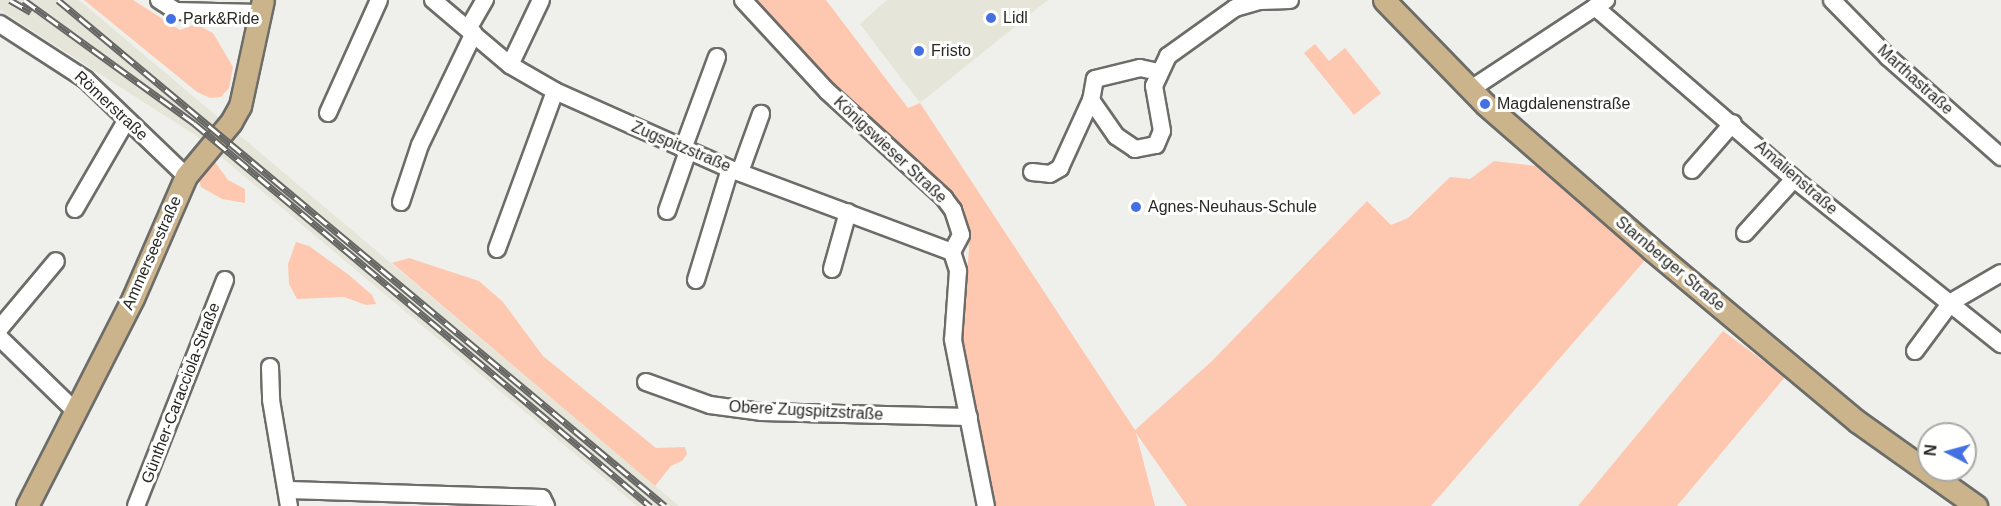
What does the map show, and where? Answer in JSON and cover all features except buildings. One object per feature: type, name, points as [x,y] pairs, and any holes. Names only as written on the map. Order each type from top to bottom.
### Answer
[{"type":"main road","name":"Starnberger Straße","points":[[1384,0],[1471,89],[1642,241],[1858,422],[1976,506]]},
{"type":"main road","name":"Ammerseestraße","points":[[27,506],[77,413],[179,170],[231,122],[240,106],[256,9]]},
{"type":"street","points":[[159,0],[176,11],[256,9]]},
{"type":"street","points":[[236,0],[256,9]]},
{"type":"street","points":[[328,113],[379,0]]},
{"type":"street","name":"Zugspitzstraße","points":[[434,0],[510,65],[555,91],[735,170],[952,252]]},
{"type":"street","points":[[401,202],[420,145],[485,0]]},
{"type":"street","points":[[510,65],[541,0]]},
{"type":"street","name":"Königswieser Straße","points":[[742,0],[827,91],[944,198],[953,210],[961,235],[952,252],[957,271],[953,340],[986,506]]},
{"type":"street","points":[[1091,101],[1116,136],[1135,149],[1156,145],[1162,131],[1154,86],[1168,56],[1234,8],[1260,1],[1290,0]]},
{"type":"street","name":"Marthastraße","points":[[1832,0],[1888,57],[2001,157]]},
{"type":"street","points":[[1471,89],[1601,4]]},
{"type":"street","name":"Amalienstraße","points":[[1601,4],[1794,179],[1948,305],[2001,344]]},
{"type":"street","name":"Römerstraße","points":[[0,24],[85,79],[179,170]]},
{"type":"street","points":[[667,211],[717,57]]},
{"type":"street","points":[[1032,172],[1050,174],[1060,168],[1091,101],[1095,79],[1140,68],[1159,72]]},
{"type":"street","points":[[497,249],[555,91]]},
{"type":"street","points":[[696,280],[735,170],[761,114]]},
{"type":"street","points":[[75,209],[126,121]]},
{"type":"street","points":[[1692,170],[1732,123]]},
{"type":"street","points":[[1745,233],[1794,179]]},
{"type":"street","points":[[832,269],[848,212]]},
{"type":"street","points":[[0,328],[56,261]]},
{"type":"street","points":[[1915,351],[1948,305],[2001,273]]},
{"type":"street","name":"Günther-Caracciola-Straße","points":[[136,506],[225,280]]},
{"type":"street","points":[[0,338],[77,413]]},
{"type":"street","points":[[270,367],[271,400],[289,498],[542,498],[546,506]]},
{"type":"street","name":"Obere Zugspitzstraße","points":[[646,382],[710,405],[761,412],[969,417]]},
{"type":"shaded area","points":[[0,0],[79,0],[679,506],[637,506],[195,135],[0,10]]},
{"type":"shaded area","points":[[84,0],[133,0],[180,30],[196,24],[213,33],[233,67],[229,88],[221,97],[210,98],[197,92]]},
{"type":"shaded area","points":[[753,0],[826,0],[908,108],[920,103],[1135,430],[1212,361],[1367,201],[1391,225],[1408,218],[1450,177],[1470,179],[1494,161],[1536,166],[1646,259],[1431,506],[1187,506],[1136,433],[1155,506],[993,506],[961,341],[969,249],[964,207],[777,29]]},
{"type":"shaded area","points":[[887,0],[1048,0],[920,103],[860,24]]},
{"type":"shaded area","points":[[1315,44],[1329,61],[1345,48],[1381,93],[1354,115],[1304,53]]},
{"type":"shaded area","points":[[203,159],[215,162],[228,180],[245,189],[245,203],[222,199],[201,187],[197,172]]},
{"type":"shaded area","points":[[296,242],[309,246],[349,275],[372,295],[376,304],[366,305],[344,297],[297,299],[289,284],[288,264]]},
{"type":"shaded area","points":[[409,258],[479,281],[503,302],[543,356],[656,448],[685,447],[687,454],[682,461],[671,466],[655,486],[392,263]]},
{"type":"shaded area","points":[[1723,331],[1785,377],[1677,506],[1578,506]]},
{"type":"railway","points":[[10,0],[31,12]]},
{"type":"railway","points":[[24,0],[194,123],[650,506]]},
{"type":"railway","points":[[58,0],[665,506]]},
{"type":"place","name":"Lidl","points":[[991,18]]},
{"type":"place","name":"Park&Ride","points":[[171,19]]},
{"type":"place","name":"Fristo","points":[[919,51]]},
{"type":"place","name":"Magdalenenstraße","points":[[1485,104]]},
{"type":"place","name":"Agnes-Neuhaus-Schule","points":[[1136,207]]}]
